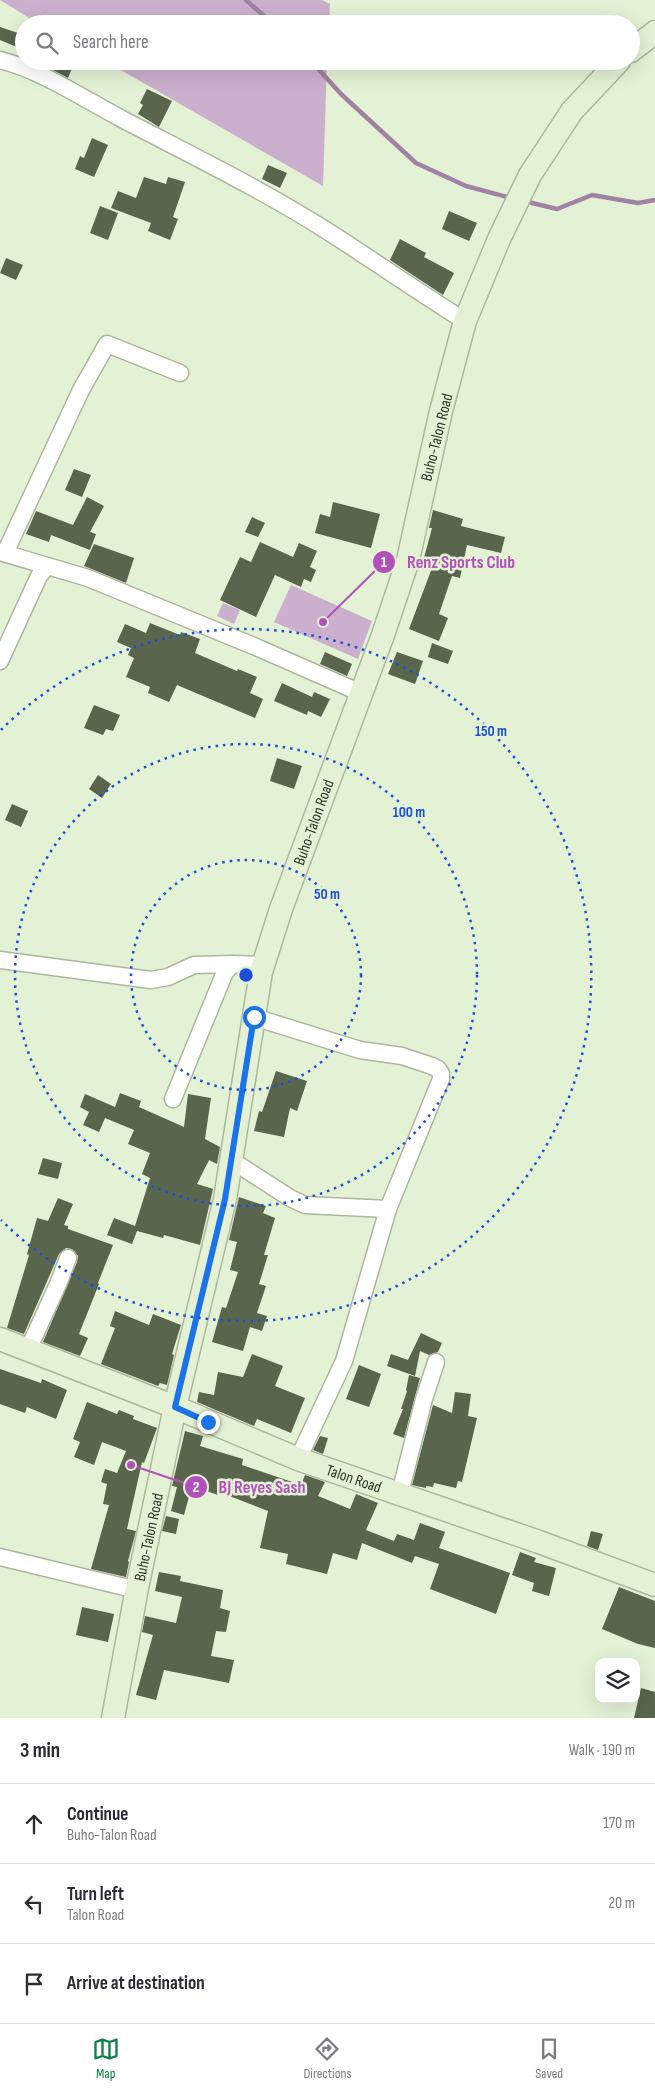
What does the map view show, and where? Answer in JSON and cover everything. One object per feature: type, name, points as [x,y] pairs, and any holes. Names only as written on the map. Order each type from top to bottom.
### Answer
[{"type":"street","points":[[640,44],[655,32]]},
{"type":"street","points":[[0,60],[15,64]]},
{"type":"street","points":[[30,70],[233,177],[331,234],[466,321]]},
{"type":"street","name":"Buho-Talon Road","points":[[112,1718],[136,1590],[175,1407],[225,1199],[263,965],[291,880],[383,635],[408,560],[441,411],[466,321],[499,239],[530,174],[572,111],[611,70]]},
{"type":"street","points":[[180,373],[107,344],[82,390],[2,552],[88,578],[361,692]]},
{"type":"street","points":[[0,661],[39,576],[47,566]]},
{"type":"street","points":[[0,960],[151,980],[168,977],[194,965],[263,965]]},
{"type":"street","points":[[173,1099],[225,972],[233,964]]},
{"type":"street","points":[[254,1017],[360,1050],[402,1056],[438,1068],[441,1074],[441,1079],[388,1209],[344,1361],[298,1459]]},
{"type":"street","points":[[231,1160],[290,1198],[305,1205],[388,1209]]},
{"type":"street","points":[[28,1350],[68,1258]]},
{"type":"street","name":"Talon Road","points":[[0,1339],[175,1407],[298,1459],[400,1493],[655,1585]]},
{"type":"street","points":[[400,1493],[422,1407],[436,1362]]},
{"type":"street","points":[[0,1557],[136,1590]]},
{"type":"shaded area","points":[[0,0],[322,0],[330,4],[329,15],[24,15]]},
{"type":"shaded area","points":[[121,70],[327,70],[323,186]]},
{"type":"shaded area","points":[[291,585],[372,621],[358,659],[274,622]]},
{"type":"shaded area","points":[[223,603],[240,610],[234,624],[217,616]]},
{"type":"building","points":[[0,27],[15,32],[15,46],[0,40]]},
{"type":"building","points":[[53,70],[71,70],[68,78]]},
{"type":"building","points":[[147,89],[172,101],[159,127],[138,114],[143,105],[140,103]]},
{"type":"building","points":[[92,138],[108,145],[94,177],[75,169],[80,156],[84,158]]},
{"type":"building","points":[[268,165],[287,173],[280,188],[262,179]]},
{"type":"building","points":[[144,177],[166,184],[168,177],[185,182],[173,217],[178,219],[170,240],[148,231],[151,223],[111,208],[118,191],[136,198]]},
{"type":"building","points":[[100,206],[118,213],[108,240],[90,233]]},
{"type":"building","points":[[449,211],[477,223],[469,241],[442,229]]},
{"type":"building","points":[[400,239],[426,253],[424,257],[454,273],[443,295],[390,260]]},
{"type":"building","points":[[6,258],[23,265],[16,280],[0,273]]},
{"type":"building","points":[[74,469],[91,475],[82,497],[65,490]]},
{"type":"building","points":[[87,497],[104,506],[90,532],[96,534],[90,550],[51,535],[49,542],[26,534],[36,511],[73,525]]},
{"type":"building","points":[[333,502],[380,514],[371,548],[315,533],[320,514],[330,517]]},
{"type":"building","points":[[433,510],[463,519],[461,526],[505,537],[501,553],[467,545],[460,578],[452,576],[439,614],[448,618],[439,641],[409,629],[432,568],[422,565],[432,528],[429,528]]},
{"type":"building","points":[[252,517],[265,523],[258,537],[245,532]]},
{"type":"building","points":[[260,542],[293,557],[299,543],[317,551],[310,567],[316,570],[311,582],[304,579],[301,587],[275,575],[256,617],[220,600],[240,557],[251,562]]},
{"type":"building","points":[[94,544],[134,558],[126,583],[84,566]]},
{"type":"building","points":[[150,623],[180,635],[181,632],[200,639],[195,653],[237,671],[238,669],[257,677],[250,693],[263,699],[255,718],[177,685],[169,702],[148,693],[150,687],[126,677],[134,658],[128,655],[131,648],[117,642],[125,624],[146,633]]},
{"type":"building","points":[[432,643],[453,651],[448,664],[428,657]]},
{"type":"building","points":[[325,652],[352,664],[347,676],[320,664]]},
{"type":"building","points":[[397,652],[423,661],[415,684],[388,674]]},
{"type":"building","points":[[282,683],[312,697],[314,692],[330,699],[321,717],[308,711],[307,715],[274,701]]},
{"type":"building","points":[[94,705],[120,715],[113,731],[106,729],[103,735],[84,728]]},
{"type":"building","points":[[277,758],[302,766],[294,789],[270,781]]},
{"type":"building","points":[[98,775],[111,784],[102,798],[89,789]]},
{"type":"building","points":[[12,804],[28,811],[21,827],[5,820]]},
{"type":"building","points":[[276,1071],[307,1081],[297,1111],[290,1108],[284,1137],[254,1131],[259,1111],[262,1112]]},
{"type":"building","points":[[120,1093],[141,1101],[139,1107],[184,1127],[188,1094],[211,1098],[205,1139],[220,1147],[217,1164],[209,1160],[197,1184],[213,1189],[200,1245],[164,1235],[163,1238],[137,1231],[132,1244],[107,1235],[114,1218],[135,1226],[150,1178],[142,1174],[150,1153],[128,1144],[134,1130],[105,1118],[99,1132],[83,1125],[89,1112],[80,1107],[85,1094],[115,1107]]},
{"type":"building","points":[[43,1158],[62,1163],[58,1179],[38,1174]]},
{"type":"building","points":[[239,1197],[266,1206],[263,1213],[275,1218],[264,1255],[268,1255],[259,1284],[266,1286],[257,1313],[267,1316],[262,1331],[250,1327],[243,1351],[212,1342],[222,1307],[226,1308],[238,1272],[230,1270],[237,1242],[229,1240]]},
{"type":"building","points":[[58,1198],[73,1204],[64,1225],[68,1226],[68,1229],[113,1245],[79,1334],[88,1338],[80,1356],[43,1342],[77,1262],[78,1256],[72,1249],[66,1248],[59,1254],[24,1334],[7,1328],[29,1255],[27,1254],[37,1218],[48,1221]]},
{"type":"building","points":[[115,1311],[149,1325],[153,1314],[181,1325],[172,1354],[174,1355],[167,1385],[160,1383],[158,1386],[101,1364],[115,1328],[110,1326]]},
{"type":"building","points":[[421,1333],[442,1343],[438,1352],[429,1355],[420,1351],[415,1376],[387,1366],[391,1354],[408,1360]]},
{"type":"building","points":[[252,1354],[283,1366],[275,1386],[305,1398],[291,1433],[257,1419],[254,1426],[197,1402],[199,1392],[214,1395],[218,1372],[243,1377]]},
{"type":"building","points":[[359,1365],[381,1374],[369,1407],[346,1399]]},
{"type":"building","points":[[0,1369],[41,1383],[42,1379],[67,1390],[56,1419],[27,1407],[25,1413],[0,1404]]},
{"type":"building","points":[[409,1375],[420,1378],[404,1438],[393,1434],[403,1409],[401,1409],[407,1391]]},
{"type":"building","points":[[455,1392],[471,1394],[468,1416],[477,1418],[462,1482],[458,1481],[456,1488],[434,1483],[433,1487],[426,1486],[426,1488],[412,1485],[433,1405],[452,1413]]},
{"type":"building","points":[[87,1402],[117,1414],[119,1410],[134,1416],[133,1419],[157,1428],[144,1463],[142,1462],[127,1529],[136,1531],[126,1577],[91,1569],[109,1505],[103,1504],[107,1484],[101,1482],[105,1469],[117,1473],[126,1451],[102,1442],[94,1465],[74,1457],[80,1442],[73,1439]]},
{"type":"building","points":[[185,1431],[203,1436],[200,1446],[243,1459],[242,1465],[301,1485],[305,1475],[325,1482],[318,1496],[350,1509],[356,1494],[378,1503],[366,1530],[394,1541],[397,1534],[414,1540],[420,1523],[445,1532],[439,1548],[510,1573],[496,1614],[430,1589],[439,1564],[415,1556],[412,1563],[362,1543],[357,1560],[333,1553],[327,1574],[286,1564],[288,1554],[260,1548],[268,1511],[219,1492],[218,1495],[192,1486],[184,1515],[171,1511],[177,1487],[172,1486]]},
{"type":"building","points":[[320,1436],[328,1438],[323,1454],[313,1450]]},
{"type":"building","points":[[166,1516],[179,1519],[176,1534],[162,1531]]},
{"type":"building","points":[[591,1531],[603,1534],[598,1550],[587,1546]]},
{"type":"building","points":[[520,1552],[536,1558],[534,1562],[556,1568],[549,1596],[532,1591],[534,1583],[512,1575]]},
{"type":"building","points":[[159,1572],[181,1576],[180,1581],[223,1590],[220,1608],[230,1611],[226,1632],[216,1631],[211,1656],[234,1660],[229,1683],[164,1670],[156,1700],[136,1695],[153,1635],[142,1632],[145,1616],[176,1623],[182,1597],[155,1591]]},
{"type":"building","points":[[619,1587],[655,1601],[655,1648],[638,1644],[602,1629]]},
{"type":"building","points":[[82,1607],[114,1614],[108,1642],[76,1635]]},
{"type":"building","points":[[641,1688],[655,1692],[655,1718],[634,1718],[638,1703],[640,1703]]},
{"type":"waterway","points":[[246,0],[263,15]]},
{"type":"waterway","points":[[319,70],[341,94],[416,163],[466,186],[511,198]]},
{"type":"waterway","points":[[524,201],[557,209],[592,195],[638,203],[655,200]]},
{"type":"place","name":"Renz Sports Club","points":[[323,622]]},
{"type":"place","name":"BJ Reyes Sash","points":[[131,1465]]},
{"type":"route","points":[[208,1422],[175,1407],[225,1199],[254,1017]]}]
